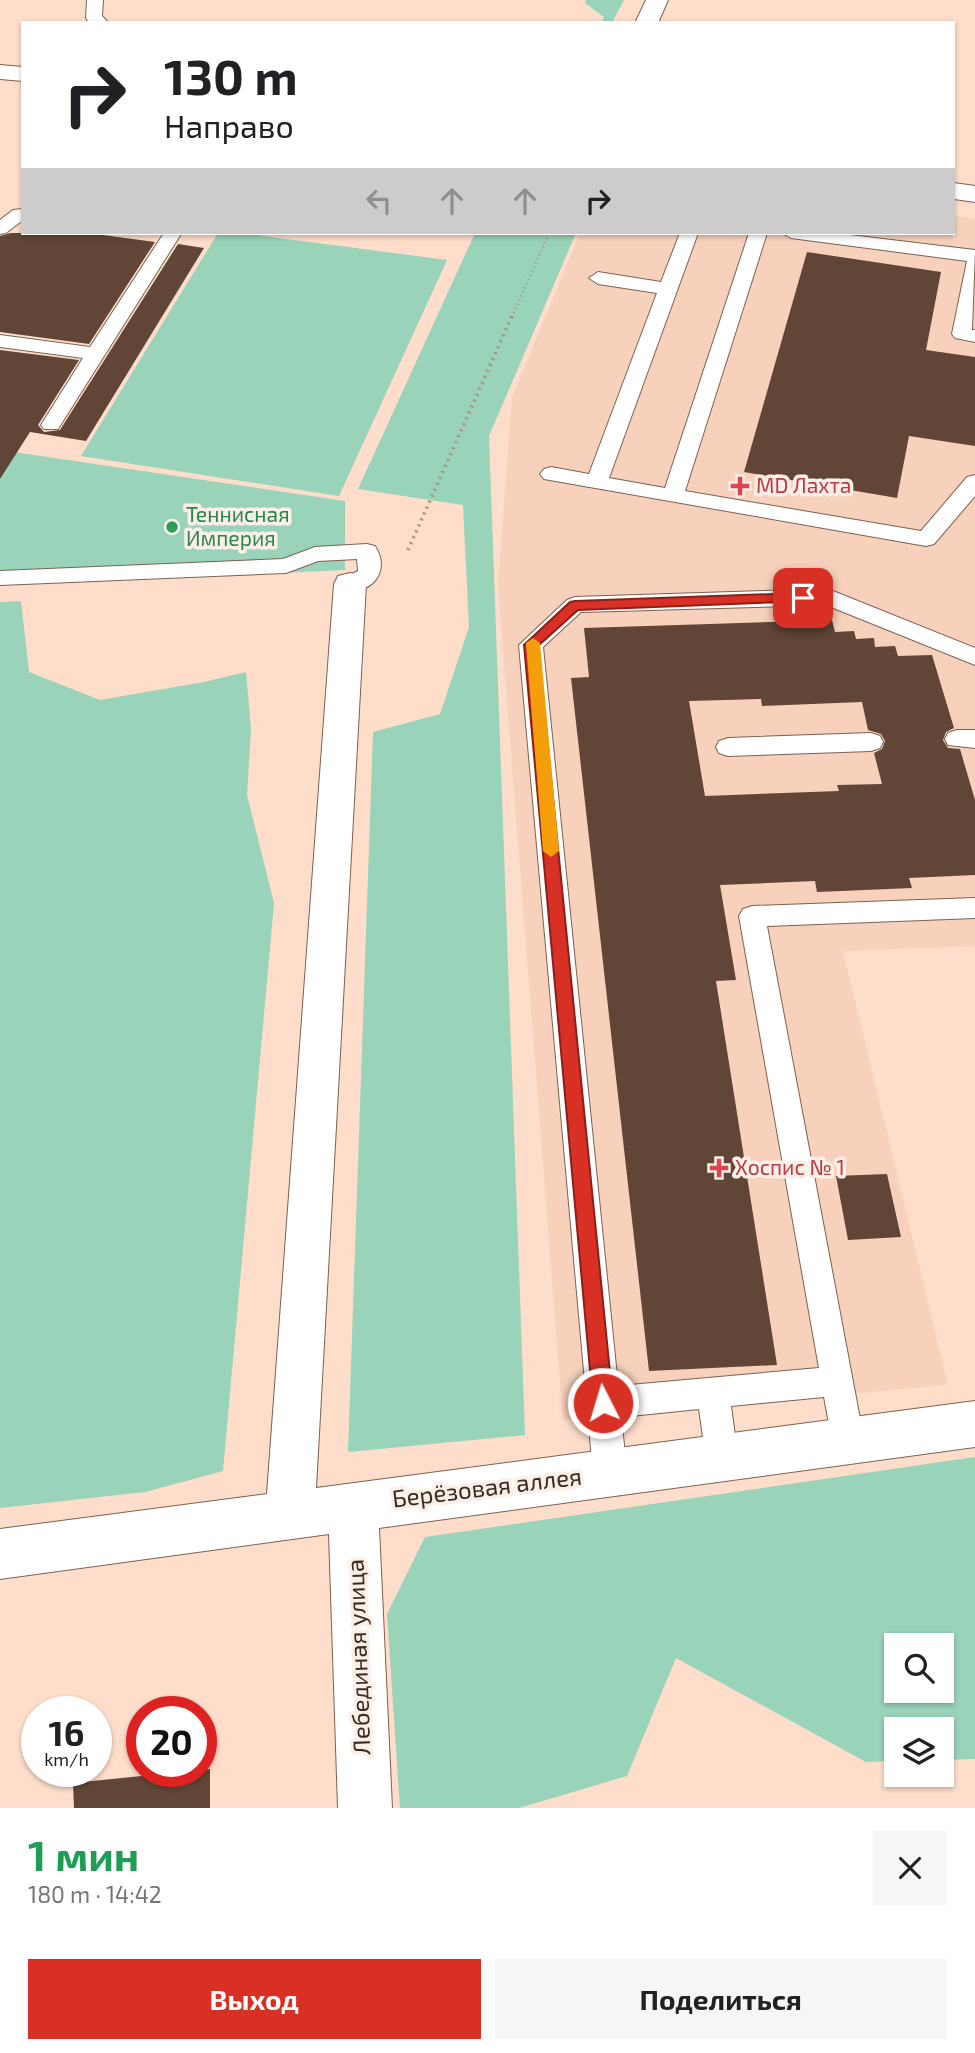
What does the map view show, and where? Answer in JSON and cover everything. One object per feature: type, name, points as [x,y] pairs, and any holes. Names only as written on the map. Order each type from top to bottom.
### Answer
[{"type":"street","points":[[647,21],[657,0]]},
{"type":"street","points":[[0,72],[21,74]]},
{"type":"street","points":[[955,191],[975,194]]},
{"type":"street","points":[[290,1514],[351,584]]},
{"type":"street","name":"Берёзовая аллея","points":[[0,1554],[975,1424]]},
{"type":"street","name":"Лебединая улица","points":[[353,1506],[365,1808]]},
{"type":"lane","points":[[95,0],[94,18],[98,21]]},
{"type":"lane","points":[[0,229],[21,214]]},
{"type":"lane","points":[[51,425],[171,235]]},
{"type":"lane","points":[[597,482],[688,235]]},
{"type":"lane","points":[[673,496],[757,235]]},
{"type":"lane","points":[[806,235],[975,256]]},
{"type":"lane","points":[[975,263],[962,334],[975,336]]},
{"type":"lane","points":[[598,278],[668,289]]},
{"type":"lane","points":[[0,341],[95,355]]},
{"type":"lane","points":[[551,474],[926,539],[975,482]]},
{"type":"lane","points":[[0,578],[286,566],[315,554],[367,551],[370,575],[351,584]]},
{"type":"lane","points":[[610,1472],[531,645],[575,605],[828,597],[975,657]]},
{"type":"lane","points":[[728,747],[871,742]]},
{"type":"lane","points":[[848,1440],[752,916],[975,908]]},
{"type":"lane","points":[[603,1403],[836,1381]]},
{"type":"lane","points":[[713,1393],[722,1458]]},
{"type":"path","points":[[408,550],[548,235]]},
{"type":"shaded area","name":"Хоспис № 1","points":[[955,216],[975,219],[975,946],[843,951],[948,1385],[563,1420],[498,586],[512,398],[579,235],[955,235]]},
{"type":"green space","points":[[586,0],[624,0],[613,21],[603,21],[604,17],[585,3]]},
{"type":"green space","points":[[217,235],[256,235],[447,260],[339,496],[81,456]]},
{"type":"green space","points":[[474,235],[575,235],[489,436],[525,1435],[348,1452],[373,732],[440,714],[469,627],[463,505],[358,489]]},
{"type":"green space","name":"Теннисная Империя","points":[[0,450],[345,501],[345,570],[0,585]]},
{"type":"green space","points":[[21,601],[29,672],[100,700],[246,672],[251,729],[247,795],[274,903],[223,1471],[145,1492],[0,1508],[0,602]]},
{"type":"green space","points":[[975,1457],[975,1759],[954,1760],[954,1717],[884,1717],[884,1761],[866,1762],[676,1658],[627,1776],[519,1808],[400,1808],[387,1614],[425,1537]]},
{"type":"building","points":[[11,233],[103,235],[155,242],[89,344],[0,332],[0,236]]},
{"type":"building","points":[[178,244],[204,248],[86,441],[30,432],[0,479],[0,350],[79,360],[38,425],[44,432],[60,430]]},
{"type":"building","points":[[807,252],[941,272],[926,350],[975,357],[975,446],[909,436],[897,498],[744,472]]},
{"type":"building","points":[[832,620],[835,632],[854,631],[856,639],[874,638],[875,647],[895,646],[898,656],[932,655],[954,728],[946,732],[943,740],[948,748],[960,749],[975,800],[975,875],[909,878],[912,888],[817,892],[815,881],[720,885],[736,980],[716,981],[777,1365],[649,1371],[571,678],[589,677],[584,628]],"holes":[[[761,699],[762,706],[862,702],[868,730],[881,734],[885,741],[882,749],[874,753],[882,784],[837,785],[839,791],[705,796],[689,701]]]},
{"type":"building","points":[[887,1174],[901,1237],[848,1240],[836,1176]]},
{"type":"building","points":[[126,1778],[126,1787],[210,1787],[210,1808],[74,1808],[73,1787],[112,1787],[112,1779]]},
{"type":"slow traffic","points":[[533,643],[531,645],[551,851]]},
{"type":"place","name":"MD Лахта","points":[[740,486]]},
{"type":"place","name":"Теннисная Империя","points":[[172,527]]},
{"type":"place","name":"Хоспис № 1","points":[[719,1168]]},
{"type":"route","points":[[603,1403],[531,645],[575,605],[803,598]]}]
